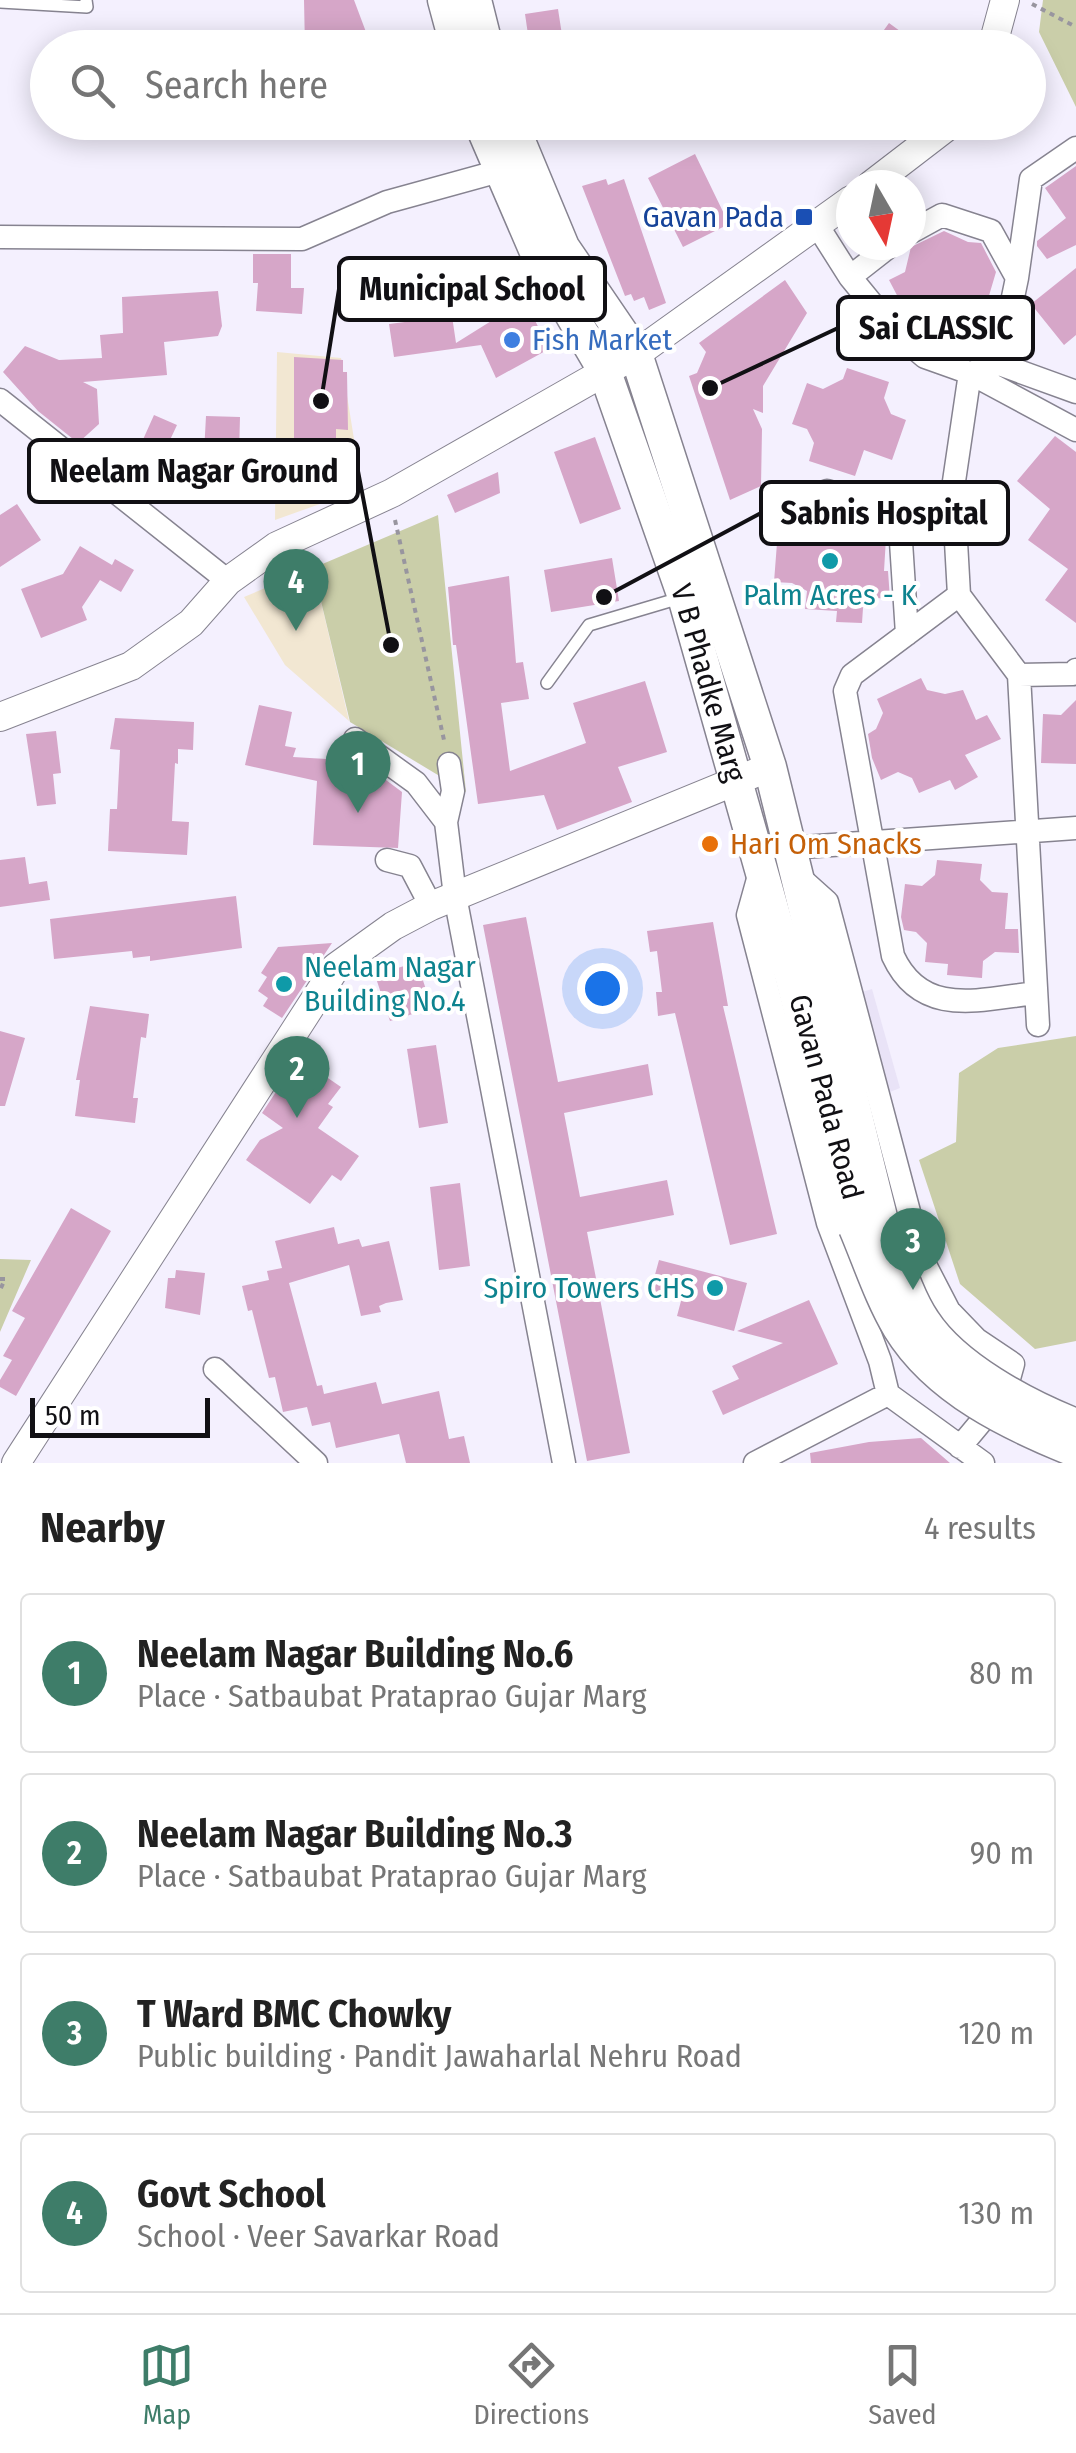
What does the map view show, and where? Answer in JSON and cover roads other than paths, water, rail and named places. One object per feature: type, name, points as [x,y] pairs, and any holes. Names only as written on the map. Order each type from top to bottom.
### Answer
[{"type":"main road","points":[[444,0],[452,30]]},
{"type":"main road","points":[[474,0],[482,30]]},
{"type":"main road","name":"V B Phadke Marg","points":[[500,140],[563,247],[636,354],[770,767],[792,861],[807,978]]},
{"type":"main road","name":"V B Phadke Marg","points":[[513,168],[540,261],[605,372],[684,597],[760,872],[807,978]]},
{"type":"main road","points":[[807,978],[868,1225],[900,1329],[938,1375],[979,1404],[1076,1452]]},
{"type":"main road","points":[[868,1225],[922,1319],[950,1353],[992,1381],[1076,1425]]},
{"type":"street","points":[[997,30],[1005,0]]},
{"type":"street","points":[[891,170],[930,140]]},
{"type":"street","points":[[1000,364],[1031,178],[1076,148]]},
{"type":"street","points":[[0,237],[302,239],[387,202],[513,168]]},
{"type":"street","points":[[0,718],[131,666],[191,622],[228,581],[276,546],[392,493],[636,354],[836,211]]},
{"type":"street","points":[[926,224],[942,215],[991,231],[1017,278]]},
{"type":"street","points":[[817,225],[850,277],[895,332],[925,357],[970,373],[1076,430]]},
{"type":"street","points":[[850,277],[872,260]]},
{"type":"street","points":[[970,373],[1000,364],[1076,392]]},
{"type":"street","points":[[970,373],[954,465],[959,595],[1018,675],[1038,1025]]},
{"type":"street","points":[[0,400],[228,581]]},
{"type":"street","points":[[827,492],[955,528]]},
{"type":"street","points":[[899,511],[906,634]]},
{"type":"street","points":[[959,595],[852,675],[846,691],[893,956],[900,971],[926,994],[956,1002],[1036,994]]},
{"type":"street","points":[[1018,675],[1075,672]]},
{"type":"street","points":[[355,739],[416,784],[446,822]]},
{"type":"street","points":[[450,764],[453,790],[446,822],[443,901],[564,1463]]},
{"type":"street","points":[[16,1463],[336,967],[393,926],[443,901],[770,767]]},
{"type":"street","points":[[960,1448],[1005,1393],[1013,1364],[976,1339],[950,1311],[921,1256],[827,902],[792,861],[872,842],[1076,828]]},
{"type":"street","points":[[387,860],[410,866],[443,901]]},
{"type":"street","name":"Gavan Pada Road","points":[[760,872],[748,916],[828,1223],[880,1361],[888,1394]]},
{"type":"street","points":[[215,1369],[314,1463]]},
{"type":"street","points":[[755,1463],[888,1394],[983,1463]]},
{"type":"lane","points":[[0,2],[87,7],[86,0]]},
{"type":"lane","points":[[547,682],[589,625],[684,597]]},
{"type":"place","name":"Gavan Pada","points":[[804,217]]},
{"type":"place","name":"Fish Market","points":[[512,340]]},
{"type":"place","name":"Sai CLASSIC","points":[[710,388]]},
{"type":"place","name":"Municipal School","points":[[321,401]]},
{"type":"place","name":"Palm Acres - K","points":[[830,561]]},
{"type":"place","name":"Sabnis Hospital","points":[[604,597]]},
{"type":"place","name":"Govt School","points":[[296,631]]},
{"type":"place","name":"Neelam Nagar Ground","points":[[391,645]]},
{"type":"place","name":"Neelam Nagar Building No.6","points":[[358,813]]},
{"type":"place","name":"Hari Om Snacks","points":[[710,844]]},
{"type":"place","name":"Neelam Nagar Building No.4","points":[[284,984]]},
{"type":"place","name":"Neelam Nagar Building No.3","points":[[297,1118]]},
{"type":"place","name":"Spiro Towers CHS","points":[[715,1288]]},
{"type":"place","name":"T Ward BMC Chowky","points":[[913,1290]]}]
